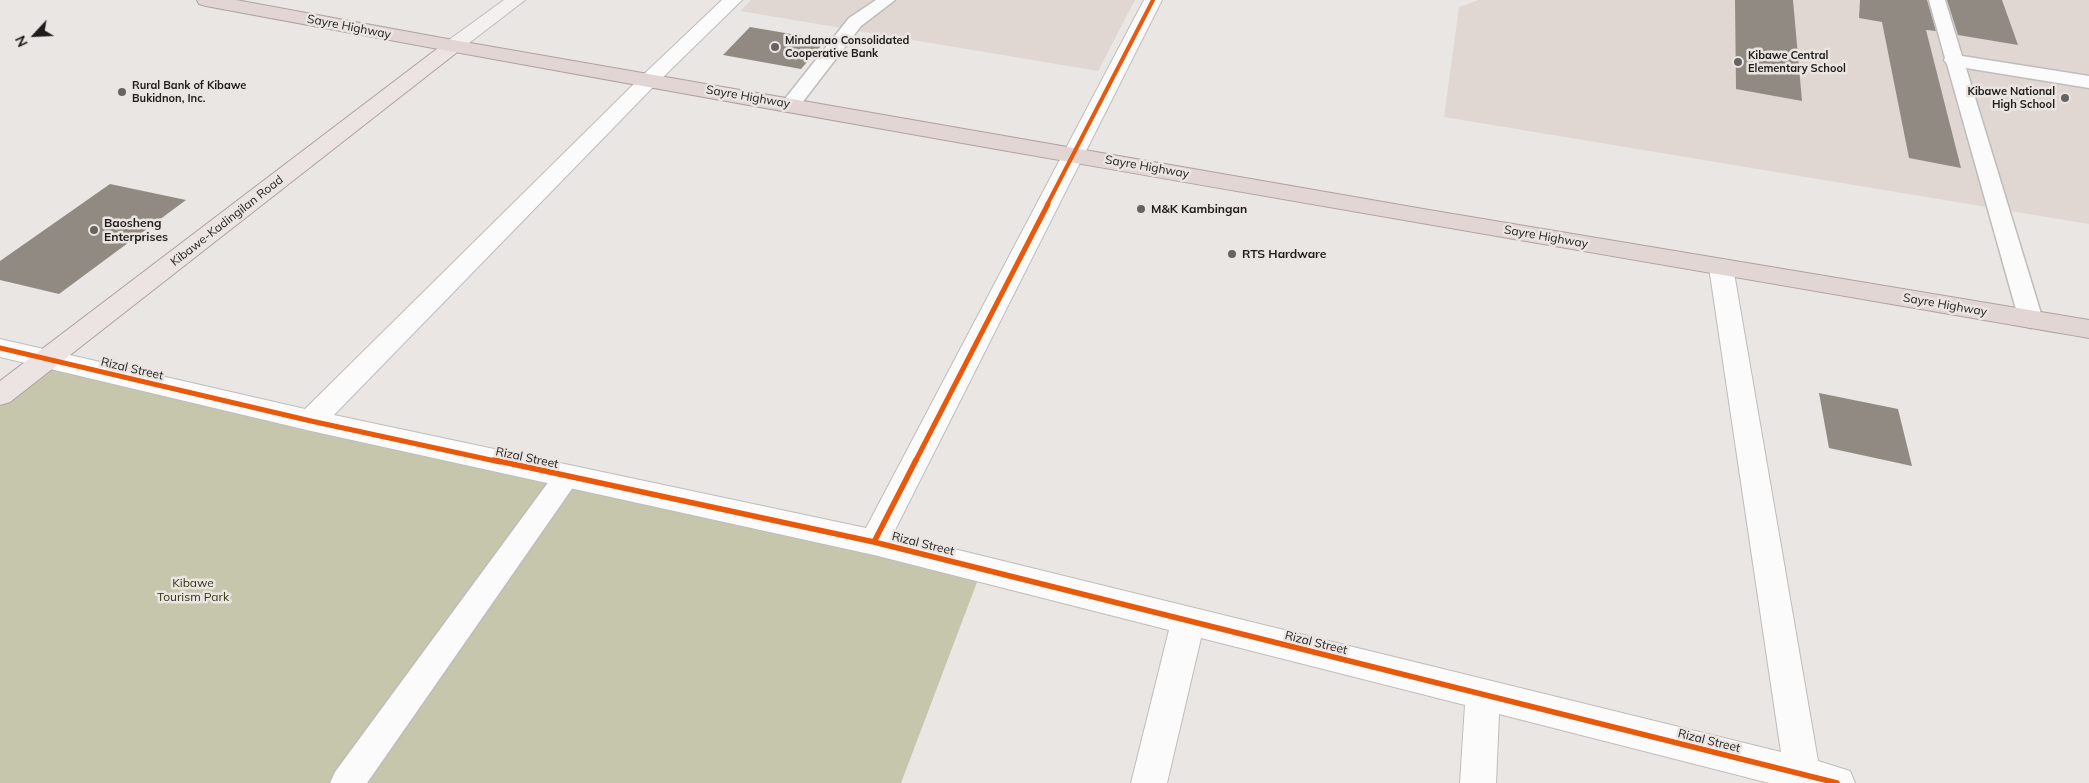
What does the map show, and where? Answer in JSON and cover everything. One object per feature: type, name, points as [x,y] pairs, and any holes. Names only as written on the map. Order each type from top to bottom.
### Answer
[{"type":"highway","name":"Sayre Highway","points":[[206,0],[453,46],[1721,267],[2089,329]]},
{"type":"main road","points":[[453,46],[516,0]]},
{"type":"main road","name":"Kibawe-Kadingilan Road","points":[[0,396],[453,46]]},
{"type":"street","points":[[311,421],[649,80],[733,0]]},
{"type":"street","points":[[874,542],[1153,0]]},
{"type":"street","points":[[1721,267],[1804,779]]},
{"type":"street","name":"Rizal Street","points":[[0,348],[311,421],[874,542],[1483,695],[1804,779],[1837,783]]},
{"type":"street","points":[[1149,783],[1188,621]]},
{"type":"street","points":[[1478,783],[1483,695]]},
{"type":"lane","points":[[791,104],[855,22],[887,0]]},
{"type":"lane","points":[[1937,0],[1953,60],[2031,320]]},
{"type":"lane","points":[[1953,60],[2089,82]]},
{"type":"lane","points":[[347,783],[567,476]]},
{"type":"shaded area","points":[[751,0],[1135,0],[1098,71],[740,11]]},
{"type":"shaded area","name":"Kibawe Central Elementary School","points":[[1479,0],[2089,0],[2089,224],[1444,117],[1459,7]]},
{"type":"green space","name":"Kibawe Tourism Park","points":[[47,360],[982,569],[901,783],[0,783],[0,395]]},
{"type":"building","points":[[1735,0],[1793,0],[1802,101],[1736,89]]},
{"type":"building","points":[[1860,0],[1927,0],[1936,31],[1926,30],[1961,168],[1909,158],[1882,22],[1859,18]]},
{"type":"building","points":[[1947,0],[2002,0],[2018,45],[1958,35]]},
{"type":"building","name":"Mindanao Consolidated Cooperative Bank","points":[[750,27],[826,40],[801,69],[723,55]]},
{"type":"building","name":"Baosheng Enterprises","points":[[110,184],[186,200],[59,294],[0,280],[0,261]]},
{"type":"building","points":[[1819,393],[1898,409],[1912,466],[1829,448]]},
{"type":"cycle path","points":[[874,542],[1153,0]]},
{"type":"cycle path","points":[[0,348],[311,421],[874,542],[1837,783]]},
{"type":"place","name":"Mindanao Consolidated Cooperative Bank","points":[[775,47]]},
{"type":"place","name":"Kibawe Central Elementary School","points":[[1738,62]]},
{"type":"place","name":"Rural Bank of Kibawe Bukidnon, Inc.","points":[[122,92]]},
{"type":"place","name":"Kibawe National High School","points":[[2065,98]]},
{"type":"place","name":"M&K Kambingan","points":[[1141,209]]},
{"type":"place","name":"Baosheng Enterprises","points":[[94,230]]},
{"type":"place","name":"RTS Hardware","points":[[1232,254]]}]
